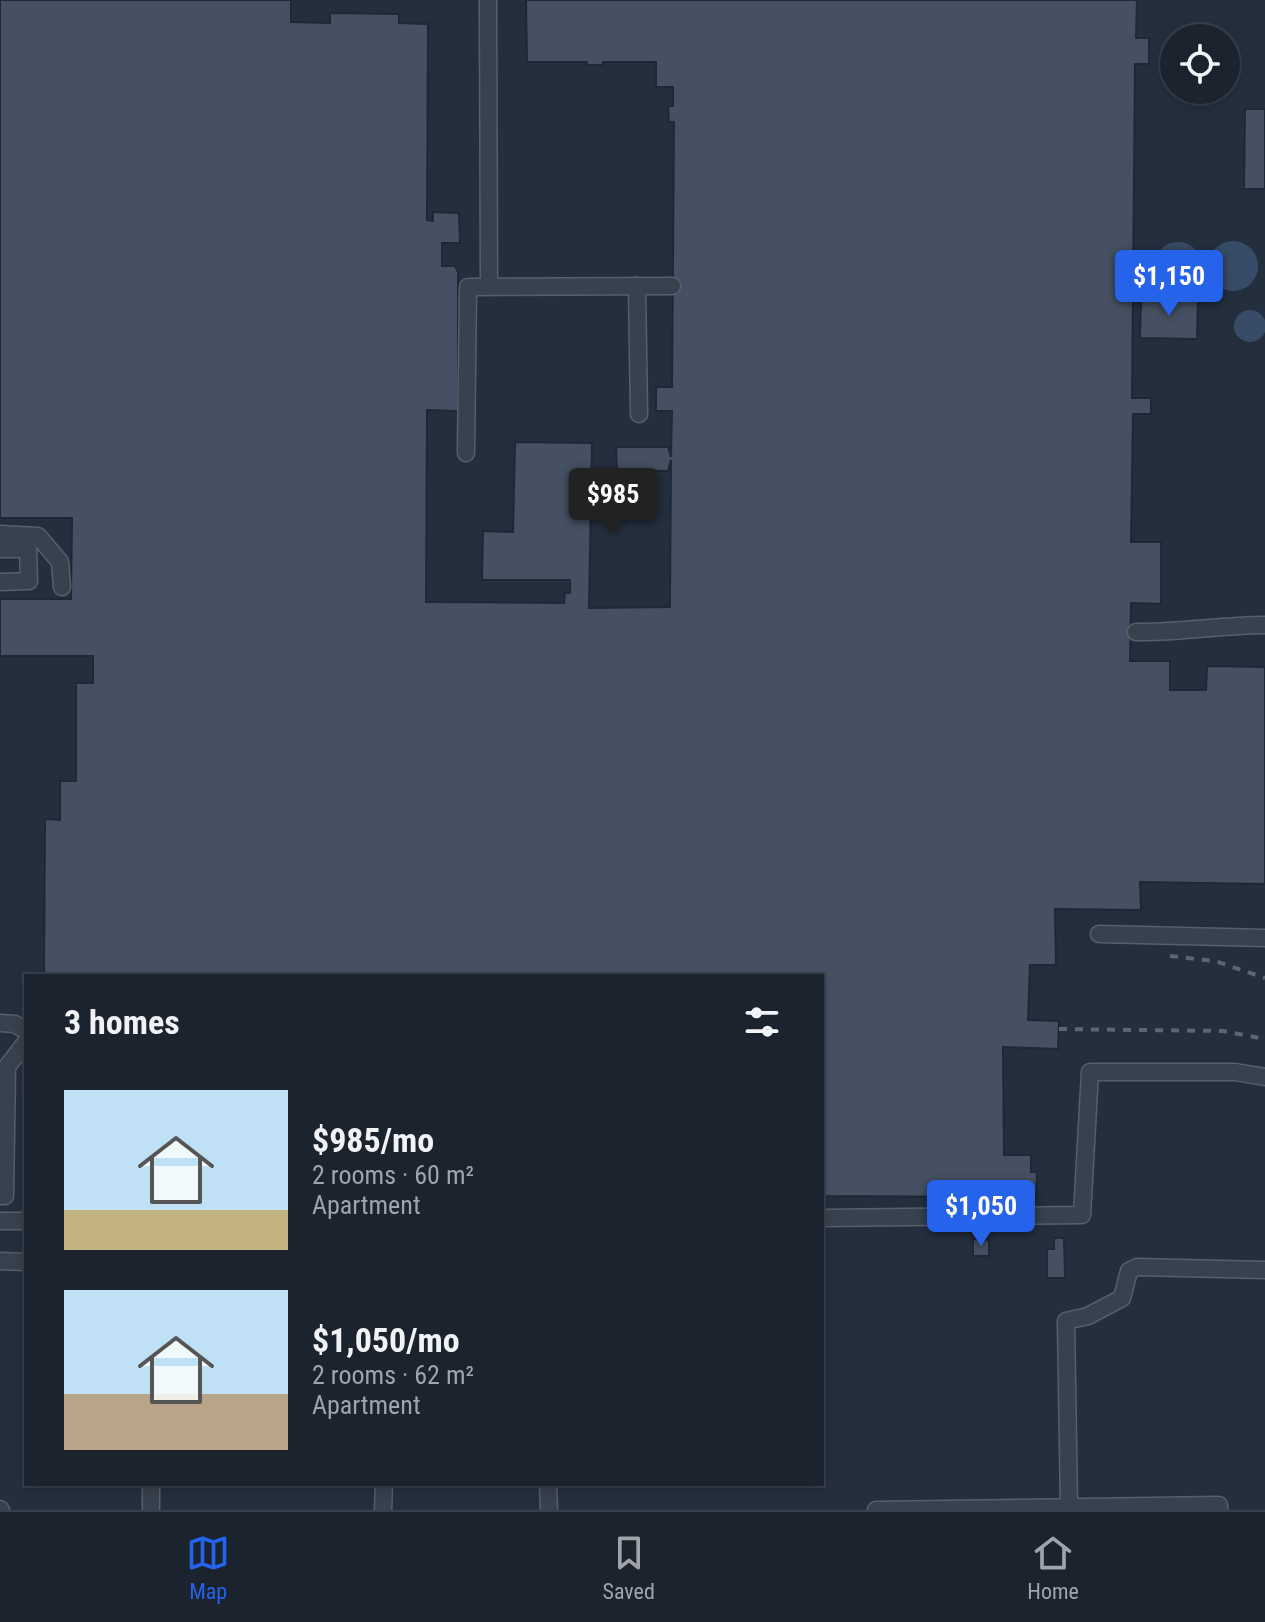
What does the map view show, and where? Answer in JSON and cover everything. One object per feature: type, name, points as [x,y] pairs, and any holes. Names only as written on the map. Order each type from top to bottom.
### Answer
[{"type":"lane","points":[[488,0],[489,287]]},
{"type":"lane","points":[[637,286],[639,414]]},
{"type":"lane","points":[[466,453],[468,287],[672,286]]},
{"type":"lane","points":[[0,534],[38,536],[60,562],[62,587]]},
{"type":"lane","points":[[0,549],[28,549],[29,581],[0,582]]},
{"type":"lane","points":[[1136,632],[1174,633],[1216,625],[1265,625]]},
{"type":"lane","points":[[1099,934],[1265,938]]},
{"type":"lane","points":[[0,1023],[15,1024],[24,1030]]},
{"type":"lane","points":[[0,1196],[5,1196],[3,1072],[24,1045]]},
{"type":"lane","points":[[824,1218],[1082,1215],[1090,1072],[1207,1071],[1265,1077]]},
{"type":"lane","points":[[0,1221],[24,1221]]},
{"type":"lane","points":[[0,1261],[24,1262]]},
{"type":"lane","points":[[1069,1507],[1066,1321],[1088,1316],[1122,1298],[1129,1271],[1137,1267],[1265,1270]]},
{"type":"lane","points":[[151,1486],[151,1510]]},
{"type":"lane","points":[[383,1510],[384,1486]]},
{"type":"lane","points":[[548,1486],[549,1510]]},
{"type":"lane","points":[[876,1510],[1219,1505],[1219,1510]]},
{"type":"water","points":[[1233,241],[1251,248],[1258,266],[1251,284],[1233,291],[1215,284],[1208,266],[1215,248]]},
{"type":"water","points":[[1178,242],[1187,243],[1195,249],[1201,257],[1201,275],[1195,283],[1187,289],[1178,290],[1169,289],[1161,283],[1155,275],[1154,266],[1155,257],[1161,249],[1169,243]]},
{"type":"water","points":[[1250,310],[1261,315],[1266,326],[1261,337],[1250,342],[1239,337],[1234,326],[1239,315]]},
{"type":"building","points":[[0,0],[291,0],[291,22],[330,23],[330,13],[399,14],[399,23],[428,24],[427,220],[433,221],[433,212],[459,213],[460,243],[442,243],[442,266],[455,266],[458,272],[458,411],[427,410],[426,602],[564,603],[565,593],[570,593],[570,580],[482,580],[483,531],[513,532],[515,442],[592,443],[589,608],[670,607],[671,460],[668,471],[617,470],[616,447],[668,447],[671,457],[672,411],[656,411],[656,387],[672,387],[674,122],[669,122],[668,106],[673,106],[673,87],[656,87],[656,62],[587,65],[587,62],[527,62],[526,0],[1137,0],[1136,38],[1149,38],[1149,64],[1135,64],[1132,398],[1151,398],[1151,414],[1133,414],[1131,542],[1161,542],[1161,604],[1131,603],[1130,661],[1170,661],[1170,690],[1206,690],[1207,666],[1265,667],[1265,884],[1140,882],[1141,910],[1055,909],[1056,965],[1030,965],[1028,1020],[1059,1021],[1058,1049],[1003,1047],[1004,1155],[1031,1155],[1031,1172],[1037,1172],[1036,1196],[1010,1197],[1009,1213],[1001,1213],[1002,1197],[824,1196],[824,974],[44,974],[45,819],[60,820],[60,781],[76,781],[76,683],[93,683],[93,656],[0,656],[0,599],[71,599],[72,518],[0,518]]},
{"type":"building","points":[[1245,109],[1265,109],[1265,189],[1244,189]]},
{"type":"building","points":[[1141,297],[1198,297],[1197,339],[1140,338]]},
{"type":"building","points":[[1054,1238],[1064,1238],[1065,1278],[1047,1278],[1047,1249],[1054,1249]]},
{"type":"building","points":[[973,1239],[989,1240],[989,1256],[973,1256]]},
{"type":"railway","points":[[1170,956],[1215,961],[1265,978]]},
{"type":"railway","points":[[1059,1029],[1223,1031],[1265,1039]]}]
